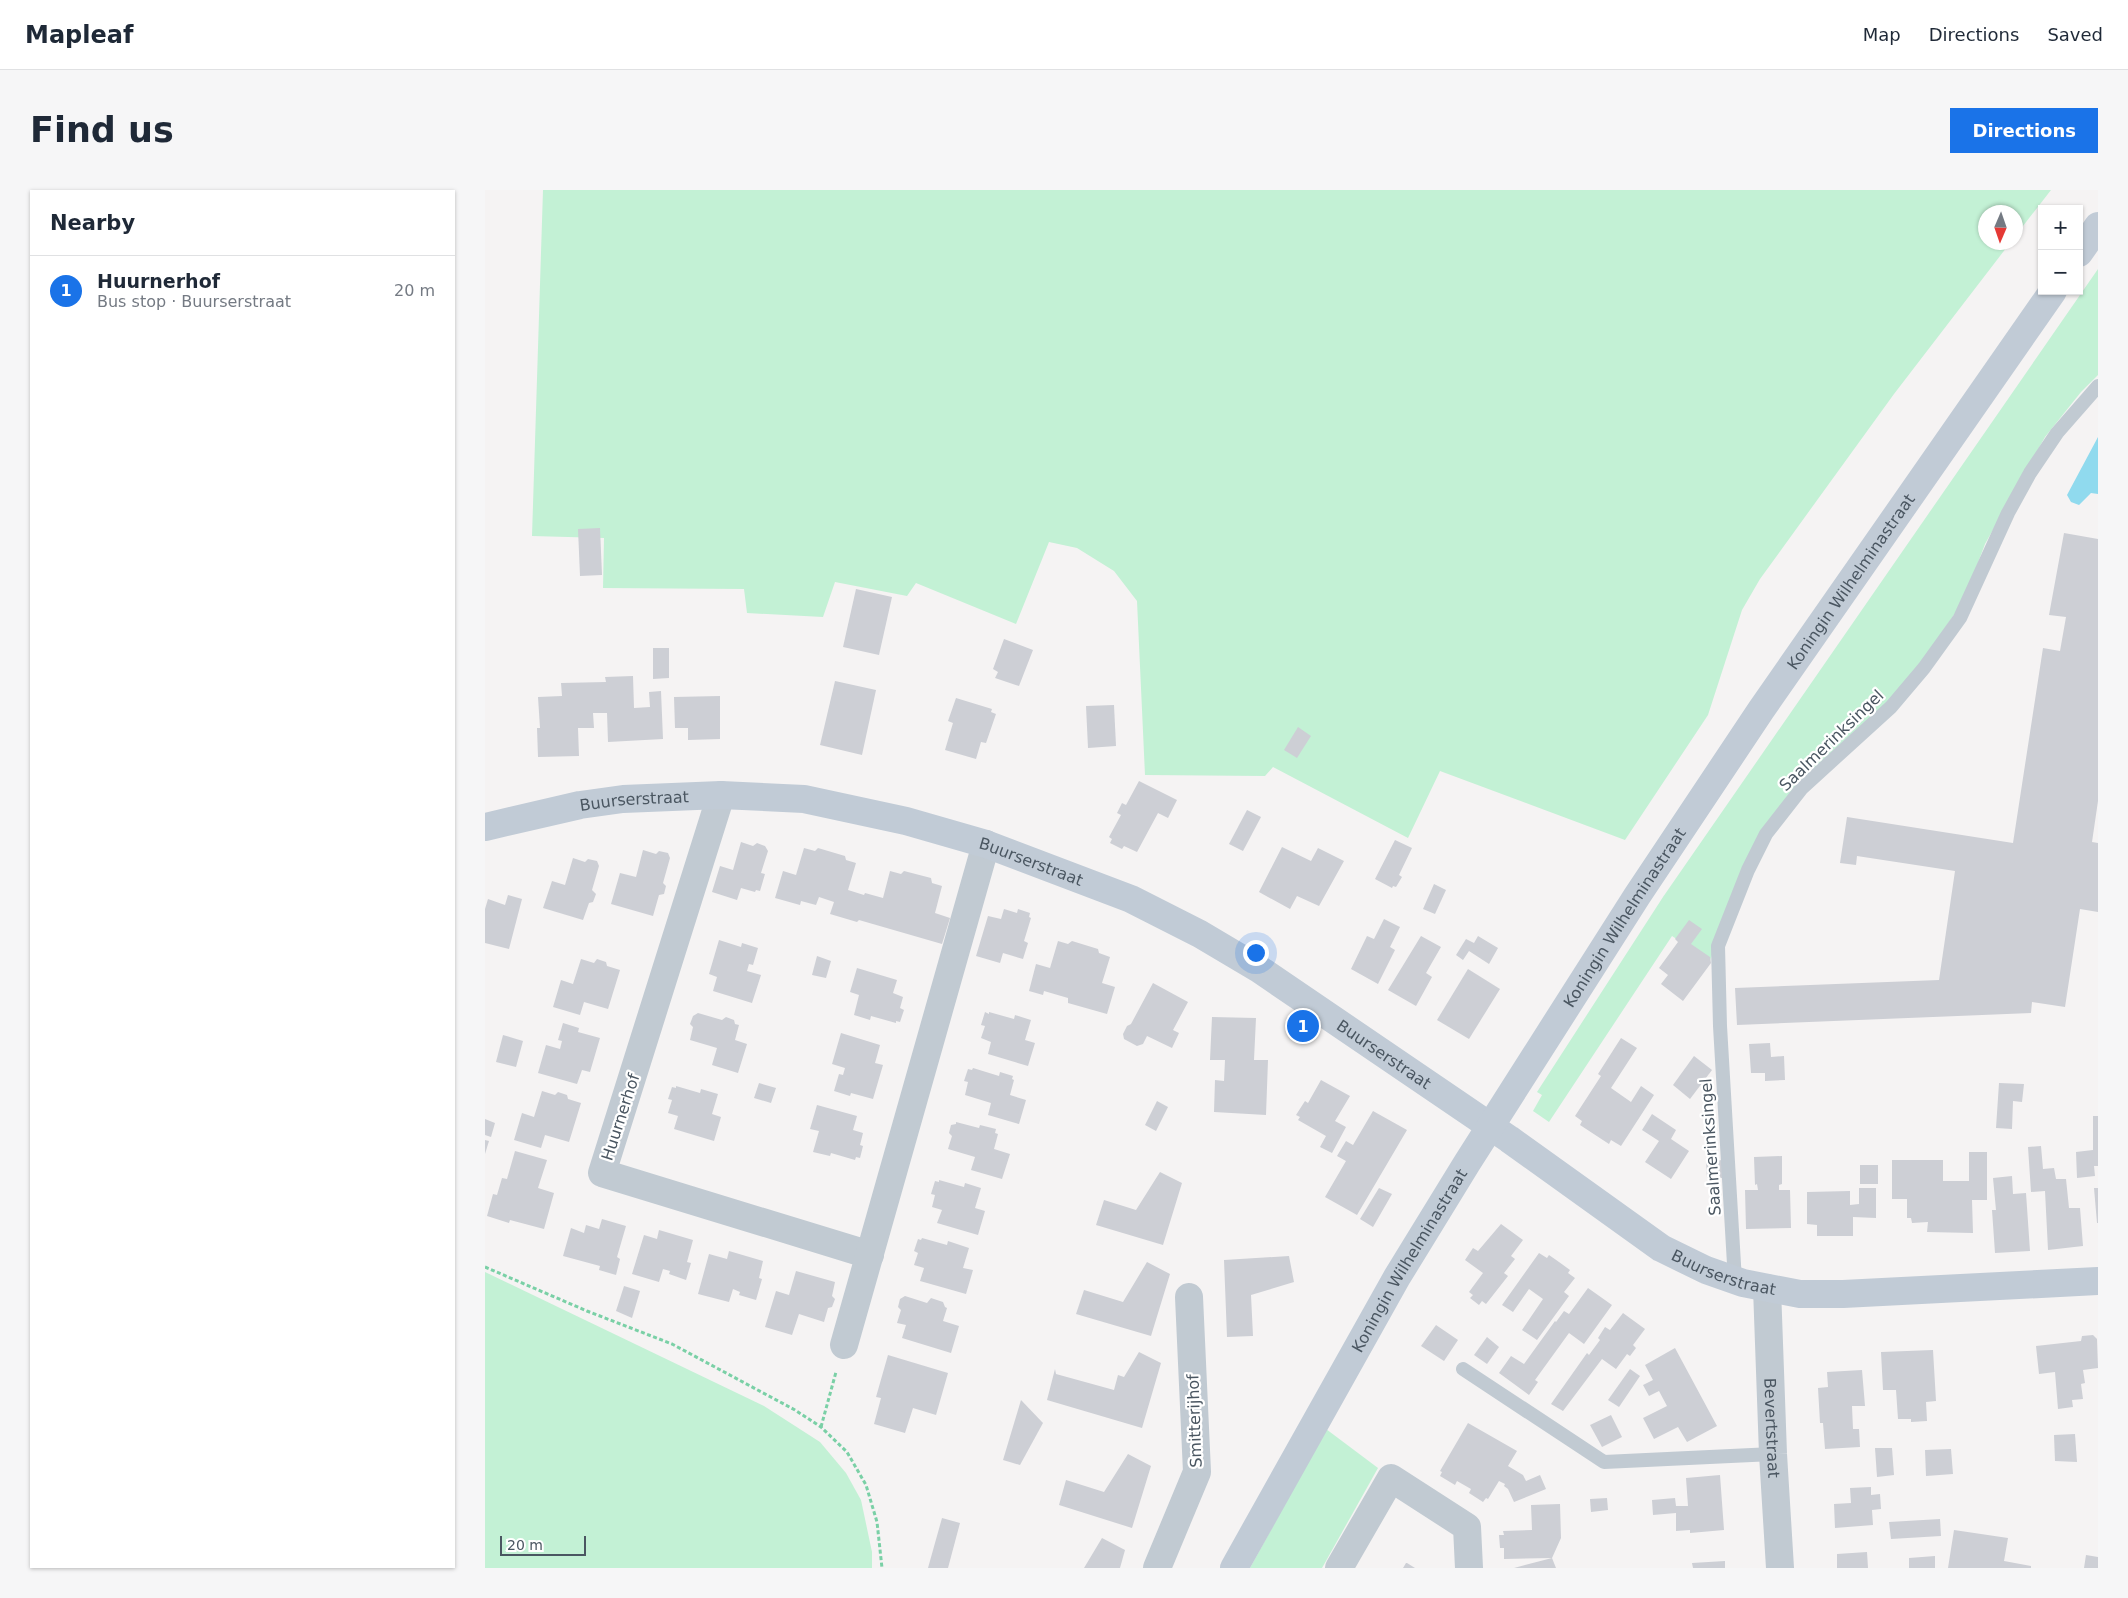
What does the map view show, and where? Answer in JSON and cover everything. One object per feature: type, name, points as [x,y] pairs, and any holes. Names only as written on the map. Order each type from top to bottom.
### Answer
[{"type":"main road","points":[[2081,250],[2098,226]]},
{"type":"main road","name":"Koningin Wilhelminastraat","points":[[1235,1568],[1397,1278],[1467,1163],[1637,896],[1761,710],[2050,295]]},
{"type":"main road","name":"Buurserstraat","points":[[485,827],[580,805],[623,799],[721,795],[804,799],[906,821],[986,844],[1131,899],[1200,934],[1259,970],[1509,1139],[1661,1248],[1706,1270],[1735,1281],[1800,1294],[1843,1294],[2098,1281]]},
{"type":"street","name":"Huurnerhof","points":[[721,795],[602,1173],[870,1255]]},
{"type":"street","points":[[844,1345],[986,844]]},
{"type":"street","name":"Bevertstraat","points":[[1767,1288],[1773,1454],[1780,1568]]},
{"type":"street","name":"Smitterijhof","points":[[1157,1568],[1197,1472],[1189,1297]]},
{"type":"street","points":[[1339,1568],[1391,1478],[1467,1527],[1469,1568]]},
{"type":"lane","name":"Saalmerinksingel","points":[[1735,1281],[1720,1026],[1718,946],[1748,870],[1766,834],[1803,788],[1891,707],[1924,668],[1960,618],[2008,513],[2030,473],[2057,433],[2098,386]]},
{"type":"lane","points":[[1463,1369],[1604,1462],[1773,1454]]},
{"type":"path","points":[[485,1267],[587,1311],[672,1344],[821,1426],[847,1452],[866,1484],[877,1522],[882,1568]]},
{"type":"path","points":[[821,1426],[844,1345]]},
{"type":"green space","points":[[543,190],[2051,190],[2023,226],[2023,205],[1978,205],[1978,250],[2005,250],[1894,394],[1760,579],[1742,610],[1708,715],[1625,840],[1440,771],[1408,838],[1273,767],[1265,776],[1145,775],[1137,601],[1114,571],[1077,548],[1049,542],[1016,624],[916,583],[907,596],[835,582],[823,617],[747,613],[744,589],[603,588],[604,538],[532,536]]},
{"type":"green space","points":[[2098,269],[2098,375],[2081,392],[2045,437],[1985,544],[1964,600],[1907,684],[1770,829],[1725,913],[1710,961],[1672,936],[1549,1122],[1533,1111],[1542,1095],[1537,1092],[1663,897],[2080,295],[2083,295],[2083,291]]},
{"type":"green space","points":[[485,1272],[764,1406],[820,1442],[846,1473],[861,1500],[872,1552],[872,1568],[485,1568]]},
{"type":"green space","points":[[1326,1429],[1378,1468],[1322,1568],[1250,1568]]},
{"type":"water","points":[[2098,437],[2098,494],[2091,493],[2079,505],[2071,502],[2067,495]]},
{"type":"building","points":[[600,528],[602,575],[580,576],[578,529]]},
{"type":"building","points":[[2064,533],[2098,539],[2098,801],[2092,842],[2098,843],[2098,912],[2080,909],[2065,1007],[2032,1002],[2031,1013],[1737,1025],[1735,988],[1939,980],[1955,871],[1857,856],[1856,865],[1840,863],[1847,817],[2013,843],[2043,648],[2060,651],[2066,617],[2049,615]]},
{"type":"building","points":[[856,589],[892,597],[879,655],[843,647]]},
{"type":"building","points":[[1004,639],[1033,650],[1019,686],[995,678],[998,672],[993,669]]},
{"type":"building","points":[[653,648],[669,648],[669,678],[653,679]]},
{"type":"building","points":[[633,676],[634,708],[650,707],[649,692],[661,691],[663,739],[608,742],[607,713],[593,713],[594,728],[578,728],[579,756],[538,757],[537,728],[540,728],[538,697],[562,696],[561,683],[606,682],[605,677]]},
{"type":"building","points":[[835,681],[876,690],[862,755],[820,745]]},
{"type":"building","points":[[720,696],[720,739],[688,740],[688,728],[675,728],[674,697]]},
{"type":"building","points":[[956,698],[992,709],[991,712],[996,714],[986,743],[981,742],[976,759],[945,750],[953,723],[948,721]]},
{"type":"building","points":[[1114,705],[1116,746],[1088,748],[1086,706]]},
{"type":"building","points":[[1298,727],[1311,736],[1297,758],[1284,750]]},
{"type":"building","points":[[1139,781],[1177,800],[1168,818],[1158,813],[1137,852],[1124,846],[1122,849],[1110,843],[1112,839],[1109,837],[1121,815],[1117,813],[1122,803],[1126,805]]},
{"type":"building","points":[[1247,810],[1261,817],[1243,851],[1229,844]]},
{"type":"building","points":[[1395,840],[1412,848],[1399,875],[1402,877],[1396,887],[1393,886],[1392,888],[1375,879]]},
{"type":"building","points":[[741,842],[753,846],[757,843],[765,846],[768,851],[761,873],[765,874],[760,891],[756,890],[755,892],[741,888],[737,900],[712,892],[720,866],[733,870]]},
{"type":"building","points":[[1282,847],[1311,861],[1318,848],[1344,861],[1319,906],[1297,896],[1290,909],[1259,892]]},
{"type":"building","points":[[804,848],[815,851],[818,848],[845,856],[846,860],[856,863],[848,890],[864,895],[865,893],[883,898],[890,871],[901,874],[904,871],[931,878],[932,883],[942,886],[935,913],[950,918],[942,944],[859,920],[857,922],[830,914],[834,902],[819,897],[816,905],[801,901],[800,905],[775,898],[783,871],[796,875]]},
{"type":"building","points":[[643,850],[656,854],[659,851],[668,853],[670,858],[663,883],[666,886],[664,894],[659,895],[653,916],[611,904],[620,873],[636,877]]},
{"type":"building","points":[[573,858],[585,862],[588,859],[597,861],[599,866],[592,890],[596,894],[593,902],[589,903],[583,920],[543,908],[552,881],[565,885]]},
{"type":"building","points":[[1434,884],[1446,890],[1435,914],[1423,909]]},
{"type":"building","points":[[508,895],[522,899],[509,949],[485,943],[485,909],[488,899],[505,905]]},
{"type":"building","points":[[1004,909],[1017,913],[1018,909],[1030,913],[1029,917],[1031,918],[1024,941],[1028,943],[1023,959],[1003,953],[1000,963],[976,956],[988,916],[1001,919]]},
{"type":"building","points":[[1384,919],[1400,927],[1390,947],[1395,950],[1378,984],[1351,969],[1367,936],[1374,939]]},
{"type":"building","points":[[1689,920],[1702,929],[1691,944],[1710,957],[1711,963],[1683,1001],[1661,984],[1668,975],[1659,968],[1678,942],[1675,939]]},
{"type":"building","points":[[1421,936],[1441,947],[1426,973],[1432,977],[1416,1006],[1388,990]]},
{"type":"building","points":[[1478,936],[1498,948],[1489,964],[1469,951],[1463,960],[1456,955],[1466,939],[1474,943]]},
{"type":"building","points":[[719,940],[741,947],[742,943],[758,948],[753,965],[749,964],[747,971],[761,975],[752,1003],[713,991],[717,977],[709,974]]},
{"type":"building","points":[[1058,941],[1068,944],[1072,941],[1098,949],[1099,953],[1110,957],[1102,983],[1115,987],[1107,1014],[1068,1003],[1068,998],[1044,991],[1043,995],[1029,991],[1036,964],[1050,968]]},
{"type":"building","points":[[817,956],[831,961],[826,978],[812,975]]},
{"type":"building","points":[[581,959],[594,963],[597,959],[606,962],[607,966],[620,970],[608,1009],[584,1002],[580,1015],[553,1007],[561,980],[573,984]]},
{"type":"building","points":[[857,968],[897,980],[893,993],[903,997],[900,1008],[904,1010],[900,1022],[896,1021],[896,1023],[871,1016],[870,1020],[854,1015],[859,995],[850,992]]},
{"type":"building","points":[[1468,969],[1500,989],[1469,1039],[1437,1020]]},
{"type":"building","points":[[1153,983],[1188,1002],[1173,1030],[1179,1033],[1172,1048],[1147,1036],[1143,1044],[1137,1046],[1124,1039],[1123,1034],[1127,1026],[1131,1024]]},
{"type":"building","points":[[985,1012],[1014,1019],[1015,1015],[1031,1020],[1025,1040],[1035,1043],[1028,1066],[988,1054],[991,1042],[981,1038],[985,1026],[981,1025]]},
{"type":"building","points":[[698,1013],[722,1020],[726,1017],[734,1020],[735,1024],[739,1025],[735,1040],[747,1044],[738,1073],[712,1065],[717,1048],[690,1040],[693,1027],[690,1024],[693,1016]]},
{"type":"building","points":[[1212,1017],[1256,1018],[1254,1060],[1268,1060],[1266,1115],[1214,1112],[1215,1080],[1224,1081],[1225,1060],[1210,1060]]},
{"type":"building","points":[[563,1023],[579,1028],[578,1032],[600,1038],[590,1072],[582,1070],[577,1084],[538,1073],[546,1045],[560,1049],[562,1041],[558,1040]]},
{"type":"building","points":[[841,1033],[880,1045],[875,1063],[883,1065],[873,1099],[851,1093],[850,1096],[834,1091],[839,1074],[843,1075],[845,1068],[832,1064]]},
{"type":"building","points":[[503,1035],[523,1041],[516,1067],[496,1062]]},
{"type":"building","points":[[1621,1038],[1637,1048],[1611,1088],[1631,1102],[1641,1086],[1654,1095],[1621,1146],[1611,1140],[1609,1144],[1580,1125],[1582,1121],[1575,1116],[1601,1076],[1598,1074]]},
{"type":"building","points":[[1770,1043],[1771,1057],[1784,1056],[1785,1080],[1765,1081],[1765,1073],[1751,1073],[1749,1044]]},
{"type":"building","points":[[1694,1056],[1712,1070],[1690,1099],[1673,1085]]},
{"type":"building","points":[[973,1068],[999,1076],[1000,1072],[1013,1076],[1012,1079],[1014,1080],[1010,1095],[1026,1100],[1019,1124],[988,1115],[991,1103],[965,1095],[968,1082],[964,1081],[968,1069],[972,1070]]},
{"type":"building","points":[[1321,1080],[1350,1096],[1335,1121],[1346,1127],[1332,1153],[1320,1147],[1326,1136],[1298,1120],[1300,1117],[1296,1115],[1305,1101],[1308,1103]]},
{"type":"building","points":[[759,1083],[776,1088],[771,1103],[754,1098]]},
{"type":"building","points":[[1999,1083],[2024,1084],[2022,1102],[2013,1101],[2012,1129],[1996,1128]]},
{"type":"building","points":[[676,1086],[700,1093],[701,1089],[718,1094],[712,1114],[721,1117],[714,1141],[674,1129],[678,1116],[668,1113],[672,1100],[668,1099],[672,1087],[676,1088]]},
{"type":"building","points":[[542,1091],[555,1095],[558,1092],[567,1095],[568,1099],[581,1103],[569,1142],[545,1135],[541,1148],[514,1140],[522,1113],[534,1117]]},
{"type":"building","points":[[1157,1101],[1168,1107],[1156,1131],[1145,1125]]},
{"type":"building","points":[[817,1105],[857,1116],[853,1130],[863,1133],[860,1145],[863,1146],[860,1158],[856,1157],[855,1160],[831,1153],[830,1156],[813,1152],[819,1131],[810,1129]]},
{"type":"building","points":[[1373,1111],[1407,1130],[1357,1215],[1325,1197],[1346,1161],[1337,1156],[1346,1141],[1353,1145]]},
{"type":"building","points":[[1652,1114],[1676,1130],[1671,1139],[1689,1151],[1671,1179],[1645,1162],[1659,1141],[1642,1130]]},
{"type":"building","points":[[2093,1116],[2098,1116],[2098,1166],[2094,1166],[2095,1176],[2077,1178],[2076,1152],[2093,1150]]},
{"type":"building","points":[[485,1119],[495,1123],[491,1137],[485,1135]]},
{"type":"building","points":[[956,1122],[979,1128],[980,1125],[996,1129],[995,1133],[998,1134],[994,1149],[1010,1154],[1002,1179],[971,1170],[975,1157],[948,1149],[952,1136],[949,1133],[951,1125],[956,1124]]},
{"type":"building","points":[[485,1140],[489,1141],[485,1154]]},
{"type":"building","points":[[2041,1146],[2043,1169],[2054,1168],[2056,1179],[2066,1179],[2069,1208],[2080,1208],[2083,1246],[2048,1250],[2045,1191],[2031,1192],[2028,1147]]},
{"type":"building","points":[[515,1151],[547,1160],[538,1188],[554,1193],[544,1229],[510,1220],[509,1223],[487,1216],[493,1194],[497,1195],[502,1178],[507,1179]]},
{"type":"building","points":[[1969,1152],[1987,1152],[1987,1200],[1972,1200],[1973,1233],[1927,1232],[1928,1222],[1912,1223],[1911,1218],[1907,1218],[1907,1199],[1892,1199],[1892,1160],[1943,1160],[1943,1181],[1969,1181]]},
{"type":"building","points":[[1782,1156],[1782,1184],[1779,1185],[1779,1190],[1790,1190],[1791,1228],[1746,1229],[1745,1190],[1758,1190],[1757,1184],[1755,1185],[1754,1157]]},
{"type":"building","points":[[1724,1160],[1725,1178],[1707,1178],[1706,1161]]},
{"type":"building","points":[[1860,1165],[1878,1165],[1878,1184],[1860,1184]]},
{"type":"building","points":[[1160,1172],[1182,1183],[1163,1245],[1096,1225],[1104,1200],[1136,1210]]},
{"type":"building","points":[[2012,1176],[2013,1194],[2026,1193],[2030,1251],[1995,1253],[1992,1210],[1996,1210],[1993,1178]]},
{"type":"building","points":[[939,1180],[964,1187],[965,1183],[981,1188],[975,1208],[985,1211],[978,1235],[937,1223],[942,1210],[932,1207],[935,1195],[931,1194],[935,1181],[939,1182]]},
{"type":"building","points":[[1379,1188],[1392,1194],[1373,1227],[1360,1219]]},
{"type":"building","points":[[1859,1188],[1876,1188],[1876,1218],[1853,1217],[1853,1236],[1817,1236],[1817,1225],[1807,1224],[1807,1192],[1850,1191],[1850,1205],[1859,1204]]},
{"type":"building","points":[[2094,1188],[2098,1188],[2098,1223],[2097,1223]]},
{"type":"building","points":[[602,1219],[626,1226],[617,1257],[620,1259],[616,1275],[599,1270],[600,1266],[563,1256],[571,1228],[584,1233],[586,1225],[599,1229]]},
{"type":"building","points":[[1501,1224],[1523,1240],[1511,1256],[1515,1259],[1504,1273],[1508,1276],[1486,1304],[1482,1301],[1479,1305],[1470,1298],[1473,1295],[1469,1292],[1483,1273],[1465,1260],[1473,1248],[1478,1251]]},
{"type":"building","points":[[659,1230],[693,1240],[687,1262],[691,1263],[686,1280],[669,1274],[670,1271],[663,1269],[659,1282],[632,1274],[644,1235],[657,1239]]},
{"type":"building","points":[[922,1238],[947,1245],[948,1241],[969,1248],[963,1268],[973,1270],[966,1294],[920,1281],[924,1268],[914,1265],[918,1253],[914,1251],[918,1239],[921,1240]]},
{"type":"building","points":[[729,1251],[763,1261],[759,1278],[762,1279],[756,1300],[739,1295],[740,1292],[733,1289],[729,1302],[698,1294],[709,1254],[727,1259]]},
{"type":"building","points":[[1539,1253],[1547,1258],[1549,1255],[1570,1270],[1568,1273],[1575,1278],[1564,1292],[1569,1296],[1537,1340],[1522,1330],[1543,1299],[1529,1289],[1513,1312],[1502,1305]]},
{"type":"building","points":[[1289,1256],[1294,1282],[1251,1295],[1253,1336],[1227,1337],[1224,1260]]},
{"type":"building","points":[[1147,1262],[1170,1274],[1151,1336],[1076,1314],[1084,1290],[1123,1302]]},
{"type":"building","points":[[796,1271],[835,1282],[832,1296],[835,1299],[832,1307],[828,1308],[824,1322],[799,1314],[792,1335],[765,1327],[776,1291],[789,1295]]},
{"type":"building","points":[[624,1286],[640,1291],[632,1318],[616,1311]]},
{"type":"building","points":[[1588,1288],[1612,1305],[1584,1344],[1569,1333],[1535,1380],[1538,1382],[1529,1395],[1499,1373],[1511,1356],[1524,1364],[1555,1321],[1564,1311],[1569,1314]]},
{"type":"building","points":[[905,1296],[927,1303],[931,1298],[943,1302],[947,1308],[943,1321],[959,1326],[951,1353],[902,1338],[906,1325],[897,1323],[901,1310],[898,1307],[900,1299]]},
{"type":"building","points":[[1623,1313],[1645,1329],[1633,1345],[1636,1348],[1630,1356],[1627,1354],[1616,1369],[1602,1359],[1563,1411],[1551,1404],[1587,1353],[1589,1355],[1600,1340],[1598,1338],[1605,1327],[1610,1330]]},
{"type":"building","points":[[1436,1325],[1458,1340],[1444,1361],[1421,1346]]},
{"type":"building","points":[[2093,1335],[2097,1339],[2098,1368],[2083,1370],[2085,1383],[2081,1384],[2083,1399],[2072,1400],[2073,1407],[2058,1409],[2055,1372],[2039,1374],[2036,1346],[2081,1341],[2082,1336]]},
{"type":"building","points":[[1487,1337],[1499,1347],[1487,1364],[1474,1355]]},
{"type":"building","points":[[1675,1348],[1717,1426],[1687,1442],[1678,1427],[1654,1439],[1643,1418],[1667,1406],[1659,1391],[1649,1396],[1643,1385],[1653,1380],[1645,1365]]},
{"type":"building","points":[[1933,1350],[1936,1401],[1926,1402],[1927,1421],[1911,1422],[1911,1419],[1898,1419],[1896,1390],[1883,1390],[1881,1352]]},
{"type":"building","points":[[1139,1352],[1161,1363],[1142,1428],[1047,1400],[1055,1369],[1056,1374],[1114,1390],[1118,1375],[1124,1377]]},
{"type":"building","points":[[888,1355],[948,1373],[936,1415],[913,1408],[905,1433],[874,1424],[881,1398],[876,1397]]},
{"type":"building","points":[[1630,1369],[1640,1376],[1619,1407],[1608,1400]]},
{"type":"building","points":[[1862,1370],[1865,1406],[1852,1406],[1853,1429],[1859,1429],[1860,1447],[1825,1449],[1823,1423],[1820,1423],[1818,1388],[1828,1387],[1827,1372]]},
{"type":"building","points":[[1021,1400],[1043,1423],[1020,1465],[1003,1460]]},
{"type":"building","points":[[1611,1415],[1622,1437],[1602,1447],[1590,1425]]},
{"type":"building","points":[[1468,1423],[1517,1451],[1508,1466],[1523,1475],[1526,1481],[1540,1475],[1546,1489],[1514,1502],[1508,1489],[1504,1486],[1505,1484],[1499,1481],[1488,1499],[1486,1498],[1483,1502],[1469,1493],[1471,1489],[1457,1481],[1455,1485],[1440,1476],[1442,1472],[1440,1471]]},
{"type":"building","points":[[2075,1434],[2077,1462],[2055,1461],[2054,1435]]},
{"type":"building","points":[[1875,1448],[1892,1448],[1894,1475],[1877,1477]]},
{"type":"building","points":[[1951,1449],[1953,1474],[1926,1476],[1925,1450]]},
{"type":"building","points":[[1128,1454],[1151,1466],[1132,1528],[1059,1505],[1066,1480],[1104,1492]]},
{"type":"building","points":[[1720,1475],[1724,1530],[1690,1533],[1690,1530],[1676,1531],[1676,1513],[1653,1515],[1652,1500],[1675,1498],[1676,1506],[1688,1506],[1686,1478]]},
{"type":"building","points":[[1871,1487],[1871,1495],[1880,1494],[1881,1509],[1872,1510],[1873,1525],[1835,1528],[1834,1504],[1851,1503],[1850,1488]]},
{"type":"building","points":[[1607,1498],[1608,1510],[1591,1512],[1590,1499]]},
{"type":"building","points":[[1560,1504],[1561,1538],[1552,1558],[1504,1559],[1504,1548],[1500,1548],[1499,1535],[1504,1535],[1503,1531],[1532,1530],[1531,1505]]},
{"type":"building","points":[[942,1518],[960,1523],[948,1568],[928,1568]]},
{"type":"building","points":[[1940,1519],[1941,1536],[1891,1539],[1889,1522]]},
{"type":"building","points":[[1954,1530],[2008,1538],[2004,1561],[2031,1566],[2031,1568],[1948,1568]]},
{"type":"building","points":[[1102,1538],[1125,1550],[1120,1568],[1084,1568]]},
{"type":"building","points":[[1867,1552],[1868,1568],[1837,1568],[1837,1554]]},
{"type":"building","points":[[2086,1555],[2098,1557],[2098,1568],[2084,1568]]},
{"type":"building","points":[[1935,1556],[1935,1568],[1909,1568],[1909,1558]]},
{"type":"building","points":[[1552,1558],[1556,1568],[1514,1568]]},
{"type":"building","points":[[1725,1561],[1725,1568],[1693,1568],[1692,1563]]},
{"type":"building","points":[[1407,1563],[1415,1568],[1403,1568]]},
{"type":"place","name":"Huurnerhof","points":[[1303,1026]]}]
